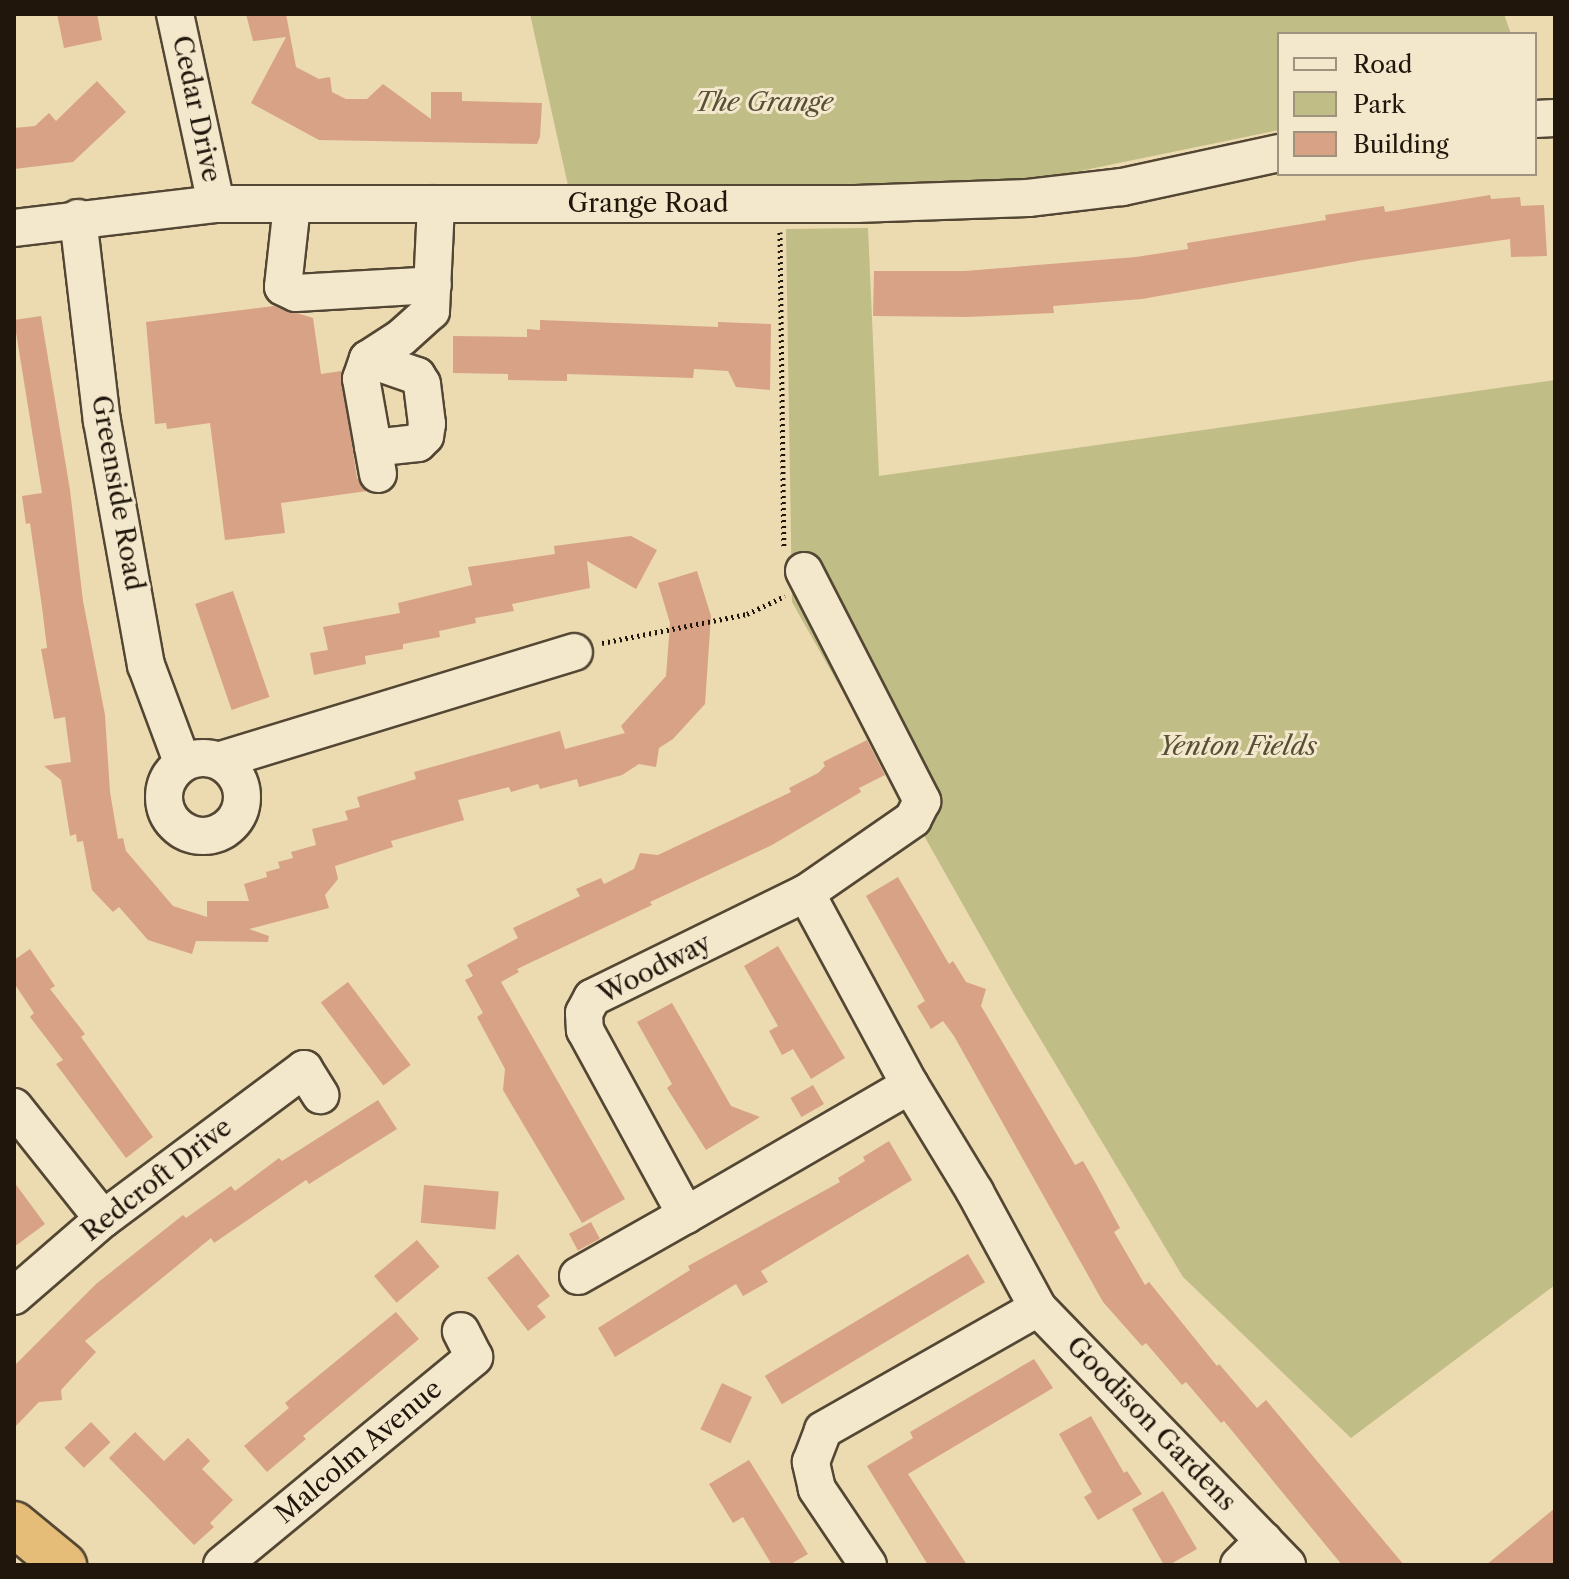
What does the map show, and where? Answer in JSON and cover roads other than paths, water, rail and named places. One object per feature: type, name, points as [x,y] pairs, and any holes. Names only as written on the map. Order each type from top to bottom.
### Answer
[{"type":"highway","points":[[14,1524],[64,1565]]},
{"type":"street","name":"Cedar Drive","points":[[175,14],[216,204]]},
{"type":"street","name":"Grange Road","points":[[14,228],[216,204],[856,204],[1028,198],[1122,187],[1277,153]]},
{"type":"street","points":[[368,359],[417,376],[422,384],[427,424],[425,436],[418,443],[376,461],[361,379],[368,359],[402,337],[431,311],[436,204]]},
{"type":"street","points":[[292,205],[283,287],[296,293],[433,285]]},
{"type":"street","name":"Greenside Road","points":[[78,218],[102,421],[146,665],[182,762]]},
{"type":"street","name":"Woodway","points":[[686,1215],[585,1030],[584,1013],[592,998],[806,893],[913,819],[922,801],[791,567]]},
{"type":"street","points":[[221,760],[241,781],[242,809],[235,822],[219,834],[197,836],[183,831],[167,814],[163,793],[168,777],[182,762],[202,756],[221,760],[574,652]]},
{"type":"street","points":[[578,1276],[910,1085],[806,893]]},
{"type":"street","name":"Redcroft Drive","points":[[14,1296],[103,1219],[305,1070]]},
{"type":"street","name":"Goodison Gardens","points":[[910,1085],[975,1192],[1038,1308],[1276,1553],[1239,1565]]},
{"type":"street","points":[[14,1107],[103,1219]]},
{"type":"street","points":[[868,1565],[817,1489],[811,1462],[823,1430],[1038,1308]]},
{"type":"street","name":"Malcolm Avenue","points":[[222,1565],[474,1357],[461,1331]]},
{"type":"park label","name":"The Grange","points":[[764,103]]},
{"type":"park label","name":"Yenton Fields","points":[[1238,747]]}]
